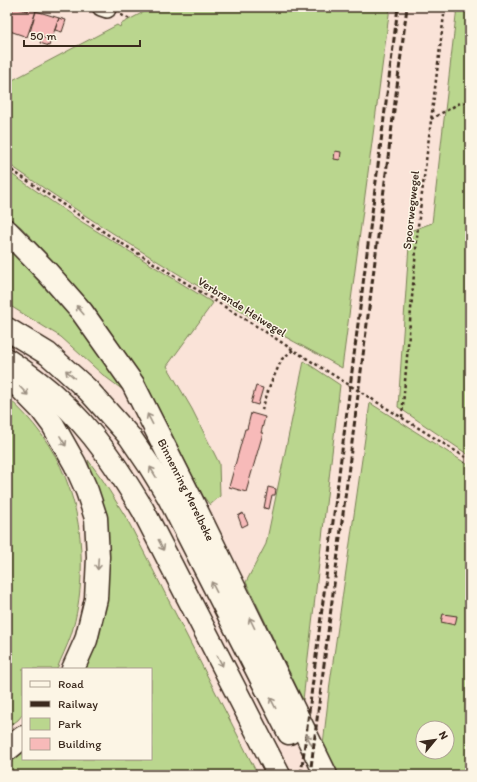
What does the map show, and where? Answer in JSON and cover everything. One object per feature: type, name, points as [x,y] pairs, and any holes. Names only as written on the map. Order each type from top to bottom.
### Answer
[{"type":"highway","name":"Binnenring Merelbeke","points":[[7,231],[47,272],[82,312],[133,384],[213,543],[326,775]]},
{"type":"highway","points":[[7,328],[48,354],[88,390],[130,437],[149,465],[168,496],[310,775]]},
{"type":"highway","points":[[7,360],[59,399],[87,428],[118,468],[143,510],[279,775]]},
{"type":"highway","points":[[7,374],[41,409],[53,424],[75,464],[87,491],[96,518],[98,557],[96,600],[86,640],[73,668]]},
{"type":"highway","points":[[7,750],[22,738]]},
{"type":"path","name":"Spoorwegwegel","points":[[402,416],[418,226],[445,7]]},
{"type":"path","points":[[430,119],[460,103],[470,102]]},
{"type":"path","name":"Verbrande Heiwegel","points":[[7,167],[113,238],[402,416],[470,460]]},
{"type":"path","points":[[262,410],[270,385],[282,359],[293,350]]},
{"type":"green space","points":[[153,7],[390,7],[342,368],[186,279],[7,163],[7,83],[117,25],[120,27],[121,24]]},
{"type":"green space","points":[[457,7],[470,7],[470,456],[398,407],[410,231],[432,223]]},
{"type":"green space","points":[[7,171],[82,222],[213,303],[167,366],[192,409],[219,463],[220,496],[210,505],[203,496],[143,378],[92,305],[21,227],[7,216]]},
{"type":"green space","points":[[7,247],[73,319],[123,390],[103,375],[61,337],[7,304]]},
{"type":"green space","points":[[304,361],[340,385],[303,700],[246,582],[266,544]]},
{"type":"green space","points":[[7,397],[26,415],[42,435],[55,456],[65,478],[73,501],[78,525],[81,550],[81,576],[78,606],[73,628],[57,668],[22,668],[22,715],[7,728]]},
{"type":"green space","points":[[370,403],[470,466],[470,775],[339,775],[323,745],[330,683]]},
{"type":"green space","points":[[88,460],[102,479],[127,519],[258,775],[7,775],[7,757],[22,746],[22,760],[152,760],[152,668],[82,668],[93,484]]},
{"type":"building","points":[[7,7],[13,7],[8,25],[7,24]]},
{"type":"building","points":[[13,7],[28,11],[29,8],[36,11],[27,37],[7,30]]},
{"type":"building","points":[[14,7],[25,7],[29,8],[28,11]]},
{"type":"building","points":[[36,11],[59,18],[51,40],[30,32]]},
{"type":"building","points":[[59,18],[66,20],[62,32],[55,30]]},
{"type":"building","points":[[42,37],[51,40],[49,46],[40,43]]},
{"type":"building","points":[[335,151],[341,152],[340,160],[334,159]]},
{"type":"building","points":[[256,386],[263,388],[258,405],[251,403]]},
{"type":"building","points":[[251,413],[265,417],[261,433],[263,433],[246,492],[229,487]]},
{"type":"building","points":[[268,487],[276,489],[275,495],[272,495],[269,509],[264,508]]},
{"type":"building","points":[[243,513],[248,524],[242,527],[238,516]]},
{"type":"building","points":[[443,614],[457,616],[455,625],[441,622]]},
{"type":"railway","points":[[301,775],[398,7]]},
{"type":"railway","points":[[310,775],[407,7]]}]
